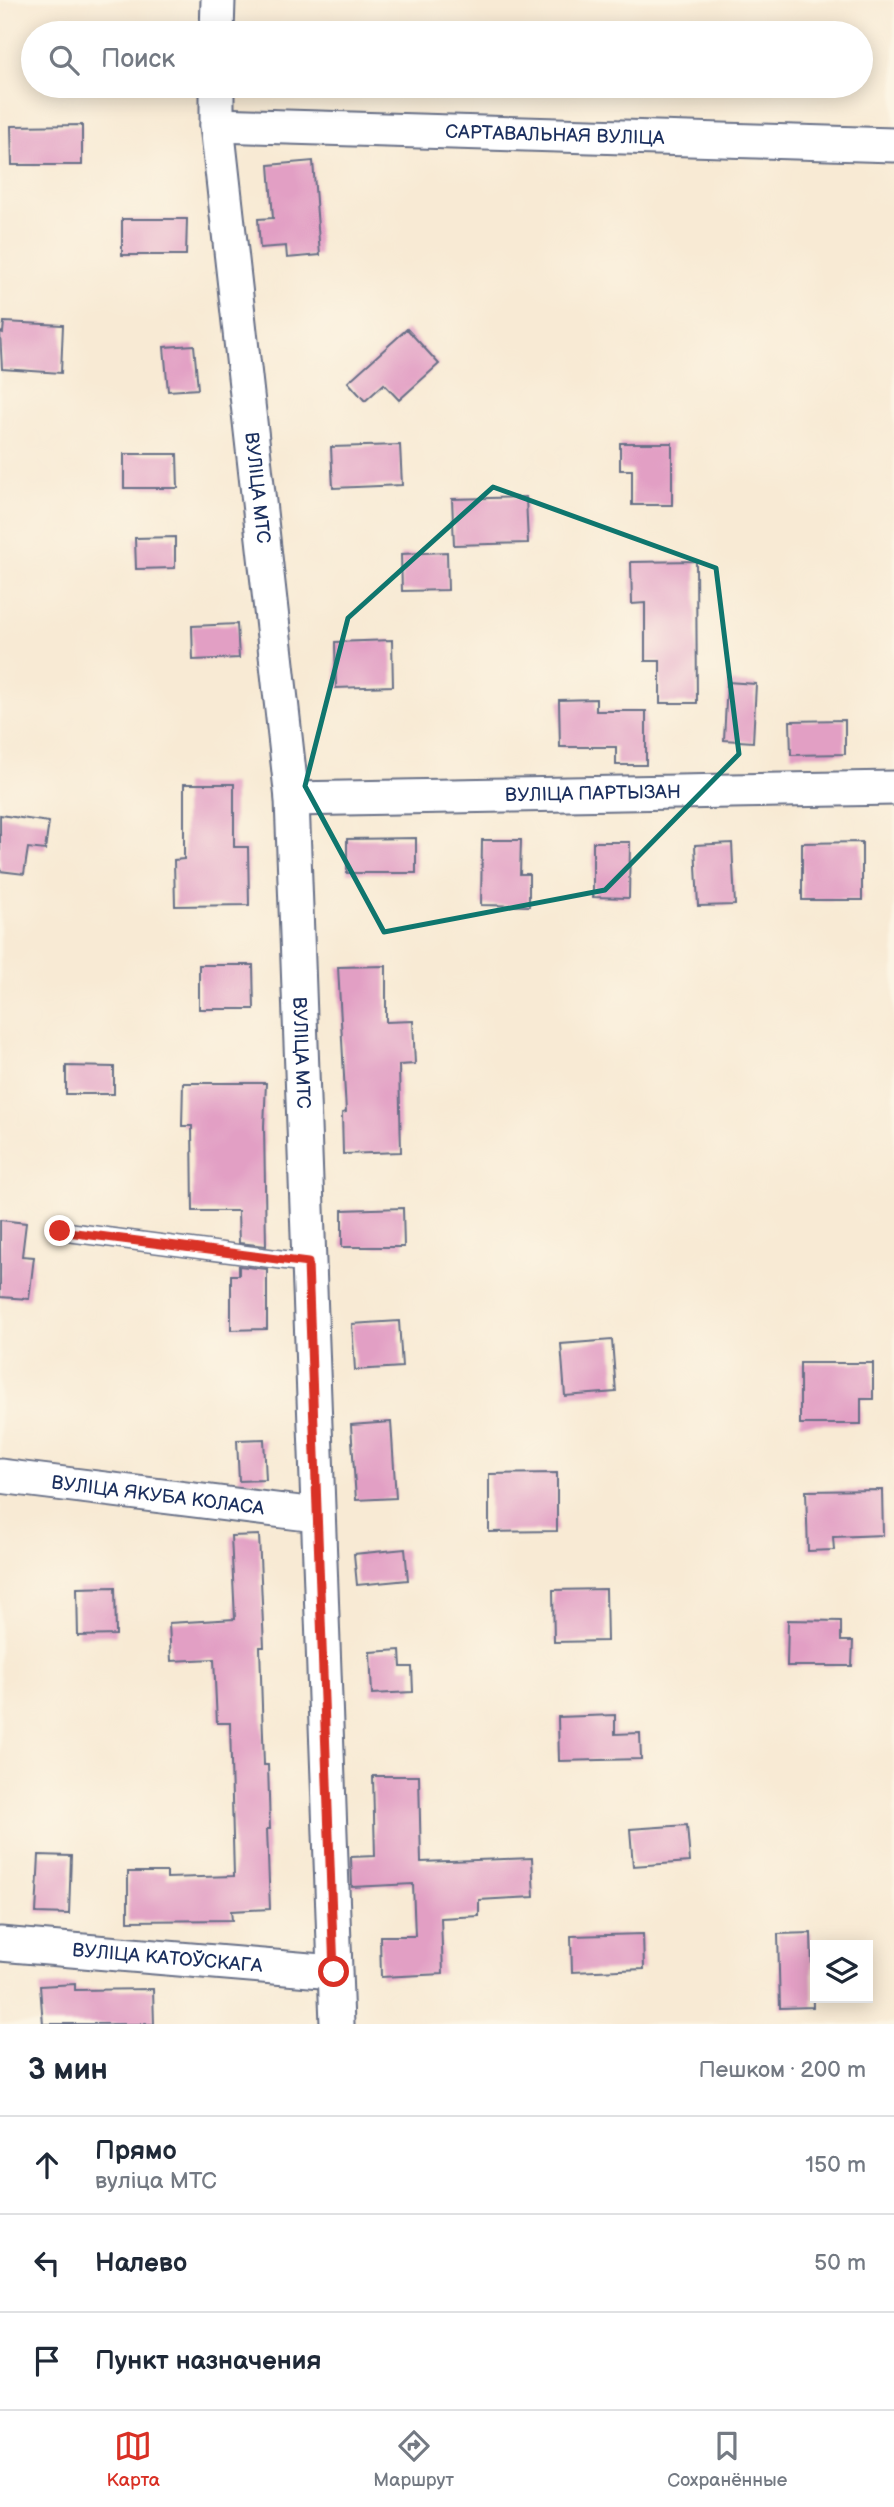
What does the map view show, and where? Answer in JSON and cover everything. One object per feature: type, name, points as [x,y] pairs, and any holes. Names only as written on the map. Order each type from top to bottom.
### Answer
[{"type":"street","points":[[217,21],[218,0]]},
{"type":"street","name":"ВУЛІЦА МТС","points":[[217,98],[216,125],[292,799],[337,2024]]},
{"type":"street","name":"САРТАВАЛЬНАЯ ВУЛІЦА","points":[[216,125],[894,145]]},
{"type":"street","name":"ВУЛІЦА ПАРТЫЗАН","points":[[292,799],[894,788]]},
{"type":"street","name":"ВУЛІЦА ЯКУБА КОЛАСА","points":[[0,1476],[317,1514]]},
{"type":"street","name":"ВУЛІЦА КАТОЎСКАГА","points":[[0,1944],[334,1972]]},
{"type":"lane","points":[[60,1231],[308,1263]]},
{"type":"highlighted area","points":[[493,487],[716,568],[739,754],[605,890],[384,932],[305,786],[348,618]]},
{"type":"building","points":[[82,125],[82,165],[12,165],[11,126]]},
{"type":"building","points":[[313,161],[320,255],[287,258],[286,246],[260,248],[258,219],[273,218],[269,165]]},
{"type":"building","points":[[122,219],[187,219],[186,255],[122,255]]},
{"type":"building","points":[[4,322],[63,325],[61,373],[2,369],[0,332],[3,333]]},
{"type":"building","points":[[407,329],[439,364],[399,400],[384,384],[365,401],[348,382]]},
{"type":"building","points":[[194,345],[198,389],[168,391],[164,347]]},
{"type":"building","points":[[620,443],[672,443],[672,505],[632,505],[632,470],[620,470]]},
{"type":"building","points":[[400,445],[402,485],[333,488],[331,447]]},
{"type":"building","points":[[124,454],[177,454],[178,488],[124,488]]},
{"type":"building","points":[[526,497],[528,543],[454,545],[452,499]]},
{"type":"building","points":[[175,537],[175,568],[136,569],[135,538]]},
{"type":"building","points":[[447,552],[448,590],[402,591],[401,554]]},
{"type":"building","points":[[696,561],[697,703],[660,703],[660,661],[645,661],[645,603],[632,604],[631,562]]},
{"type":"building","points":[[237,624],[239,658],[193,660],[192,626]]},
{"type":"building","points":[[392,640],[393,686],[336,688],[335,642]]},
{"type":"building","points":[[727,682],[756,684],[753,742],[724,740]]},
{"type":"building","points":[[596,699],[596,711],[646,711],[646,765],[616,765],[616,747],[560,747],[559,700]]},
{"type":"building","points":[[845,720],[845,754],[791,755],[790,721]]},
{"type":"building","points":[[184,784],[234,784],[234,847],[248,847],[249,905],[175,906],[174,860],[184,859]]},
{"type":"building","points":[[0,815],[49,822],[45,850],[28,848],[24,874],[0,871]]},
{"type":"building","points":[[416,838],[416,873],[347,873],[347,839]]},
{"type":"building","points":[[482,840],[521,840],[520,874],[529,874],[529,906],[481,905]]},
{"type":"building","points":[[593,842],[630,842],[629,898],[593,897]]},
{"type":"building","points":[[862,842],[862,900],[802,900],[802,843]]},
{"type":"building","points":[[732,843],[735,905],[698,906],[695,845]]},
{"type":"building","points":[[199,965],[253,965],[254,1009],[199,1009]]},
{"type":"building","points":[[386,966],[386,1022],[413,1021],[415,1064],[399,1065],[401,1152],[343,1154],[342,1113],[346,1112],[338,967]]},
{"type":"building","points":[[66,1066],[114,1067],[114,1094],[66,1094]]},
{"type":"building","points":[[183,1083],[266,1083],[266,1246],[239,1243],[238,1211],[193,1211],[192,1126],[182,1126]]},
{"type":"building","points":[[403,1208],[404,1247],[342,1247],[342,1210]]},
{"type":"building","points":[[0,1220],[26,1223],[22,1256],[34,1257],[29,1299],[0,1297]]},
{"type":"building","points":[[239,1266],[267,1269],[267,1329],[231,1330],[231,1275],[239,1275]]},
{"type":"building","points":[[399,1321],[402,1367],[355,1370],[352,1324]]},
{"type":"building","points":[[612,1340],[616,1392],[565,1396],[561,1344]]},
{"type":"building","points":[[800,1363],[873,1363],[873,1399],[861,1399],[861,1424],[800,1424]]},
{"type":"building","points":[[391,1422],[396,1498],[356,1500],[351,1425]]},
{"type":"building","points":[[264,1439],[266,1480],[239,1481],[237,1440]]},
{"type":"building","points":[[557,1473],[557,1531],[489,1532],[489,1474]]},
{"type":"building","points":[[882,1490],[883,1535],[833,1537],[834,1550],[808,1551],[806,1491]]},
{"type":"building","points":[[259,1535],[264,1647],[260,1647],[264,1765],[268,1765],[270,1829],[267,1829],[270,1909],[231,1911],[232,1920],[128,1921],[128,1872],[167,1872],[167,1878],[234,1876],[230,1723],[217,1723],[214,1659],[171,1661],[169,1623],[235,1619],[231,1536]]},
{"type":"building","points":[[405,1549],[408,1580],[357,1585],[354,1554]]},
{"type":"building","points":[[115,1587],[116,1635],[78,1636],[77,1588]]},
{"type":"building","points":[[606,1589],[607,1641],[554,1642],[553,1590]]},
{"type":"building","points":[[788,1620],[841,1621],[841,1641],[853,1641],[852,1666],[787,1666]]},
{"type":"building","points":[[400,1650],[401,1667],[412,1667],[413,1692],[372,1694],[370,1652]]},
{"type":"building","points":[[615,1715],[615,1734],[640,1733],[641,1759],[559,1761],[558,1717]]},
{"type":"building","points":[[373,1776],[419,1776],[421,1862],[532,1858],[534,1897],[479,1900],[479,1916],[441,1918],[443,1974],[381,1977],[380,1936],[415,1936],[413,1884],[352,1887],[351,1857],[375,1856]]},
{"type":"building","points":[[687,1825],[690,1862],[633,1866],[630,1829]]},
{"type":"building","points":[[39,1855],[71,1856],[69,1914],[36,1913]]},
{"type":"building","points":[[811,1933],[810,2003],[813,2003],[813,2007],[780,2008],[778,1934]]},
{"type":"building","points":[[643,1934],[644,1969],[572,1972],[571,1936]]},
{"type":"building","points":[[75,1984],[75,1990],[153,1989],[154,2024],[43,2024],[40,1986]]},
{"type":"route","points":[[60,1231],[308,1263],[334,1972]]}]
